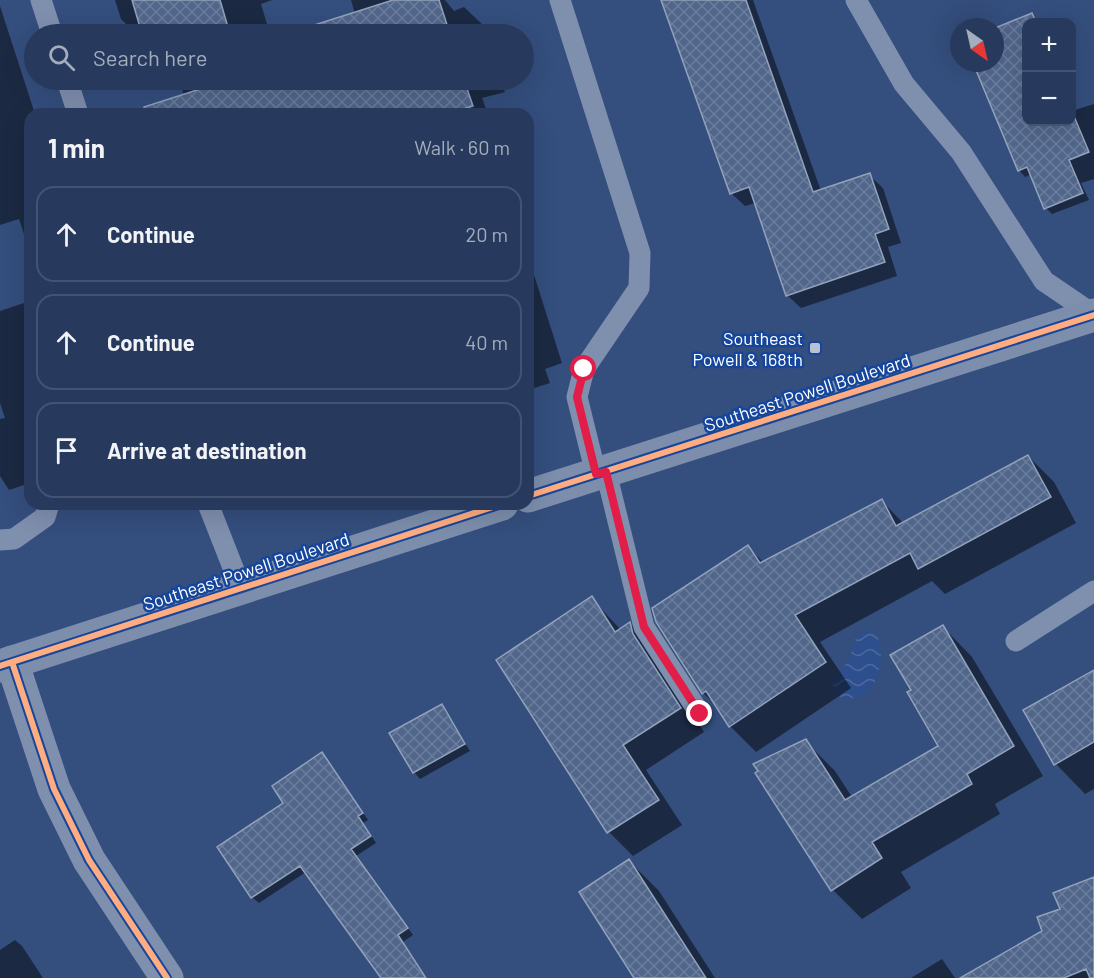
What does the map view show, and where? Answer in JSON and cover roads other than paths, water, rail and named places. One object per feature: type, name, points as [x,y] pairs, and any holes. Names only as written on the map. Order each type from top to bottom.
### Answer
[{"type":"main road","name":"Southeast Powell Boulevard","points":[[534,494],[1094,315]]},
{"type":"main road","name":"Southeast Powell Boulevard","points":[[6,664],[483,510]]},
{"type":"street","points":[[6,664],[54,789],[89,860],[167,978]]},
{"type":"lane","points":[[41,0],[49,24]]},
{"type":"lane","points":[[561,0],[640,253],[639,288],[584,369],[577,397],[644,627],[700,714]]},
{"type":"lane","points":[[856,0],[904,84],[961,152],[1044,281],[1094,315]]},
{"type":"lane","points":[[70,90],[76,108]]},
{"type":"lane","points":[[0,540],[14,539],[45,517],[47,510]]},
{"type":"lane","points":[[210,510],[241,588]]},
{"type":"lane","points":[[1016,641],[1094,591]]},
{"type":"water","points":[[866,630],[877,635],[880,645],[880,668],[871,688],[854,698],[842,698],[833,689],[833,678],[848,662],[856,638]]},
{"type":"place","name":"Southeast Powell & 168th","points":[[815,348]]}]
